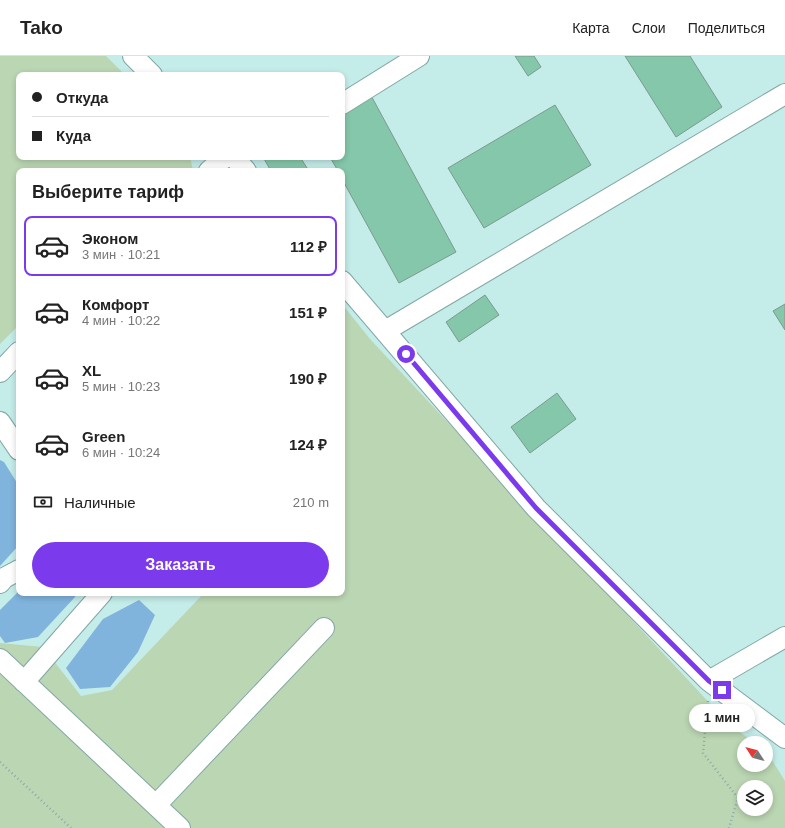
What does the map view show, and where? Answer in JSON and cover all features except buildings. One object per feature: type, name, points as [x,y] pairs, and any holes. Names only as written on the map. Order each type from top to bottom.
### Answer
[{"type":"street","points":[[133,56],[149,72]]},
{"type":"street","points":[[345,102],[419,56]]},
{"type":"street","points":[[385,331],[785,94]]},
{"type":"street","points":[[212,168],[222,160]]},
{"type":"street","points":[[237,160],[243,168]]},
{"type":"street","points":[[345,284],[536,508],[709,681],[785,738]]},
{"type":"street","points":[[0,372],[16,355]]},
{"type":"street","points":[[0,422],[16,446]]},
{"type":"street","points":[[0,583],[4,578],[16,572]]},
{"type":"street","points":[[24,682],[99,596]]},
{"type":"street","points":[[156,806],[324,628]]},
{"type":"street","points":[[709,681],[785,637]]},
{"type":"street","points":[[0,659],[180,828]]},
{"type":"path","points":[[709,681],[703,753],[738,798],[729,828]]},
{"type":"path","points":[[0,762],[71,828]]},
{"type":"green space","points":[[0,56],[106,56],[122,72],[16,72],[16,160],[191,160],[193,168],[16,168],[16,328],[0,344]]},
{"type":"green space","points":[[345,308],[370,339],[730,725],[745,736],[737,736],[737,772],[773,772],[773,762],[785,781],[785,828],[0,828],[0,643],[43,647],[81,696],[112,690],[201,596],[345,596]]},
{"type":"water","points":[[0,460],[4,462],[16,481],[16,548],[0,566]]},
{"type":"water","points":[[16,594],[16,596],[75,596],[38,637],[5,643],[0,636],[0,610]]},
{"type":"water","points":[[139,600],[155,615],[138,652],[110,687],[80,689],[66,668],[103,619]]},
{"type":"route","points":[[406,354],[536,508],[709,681],[722,690]]}]
